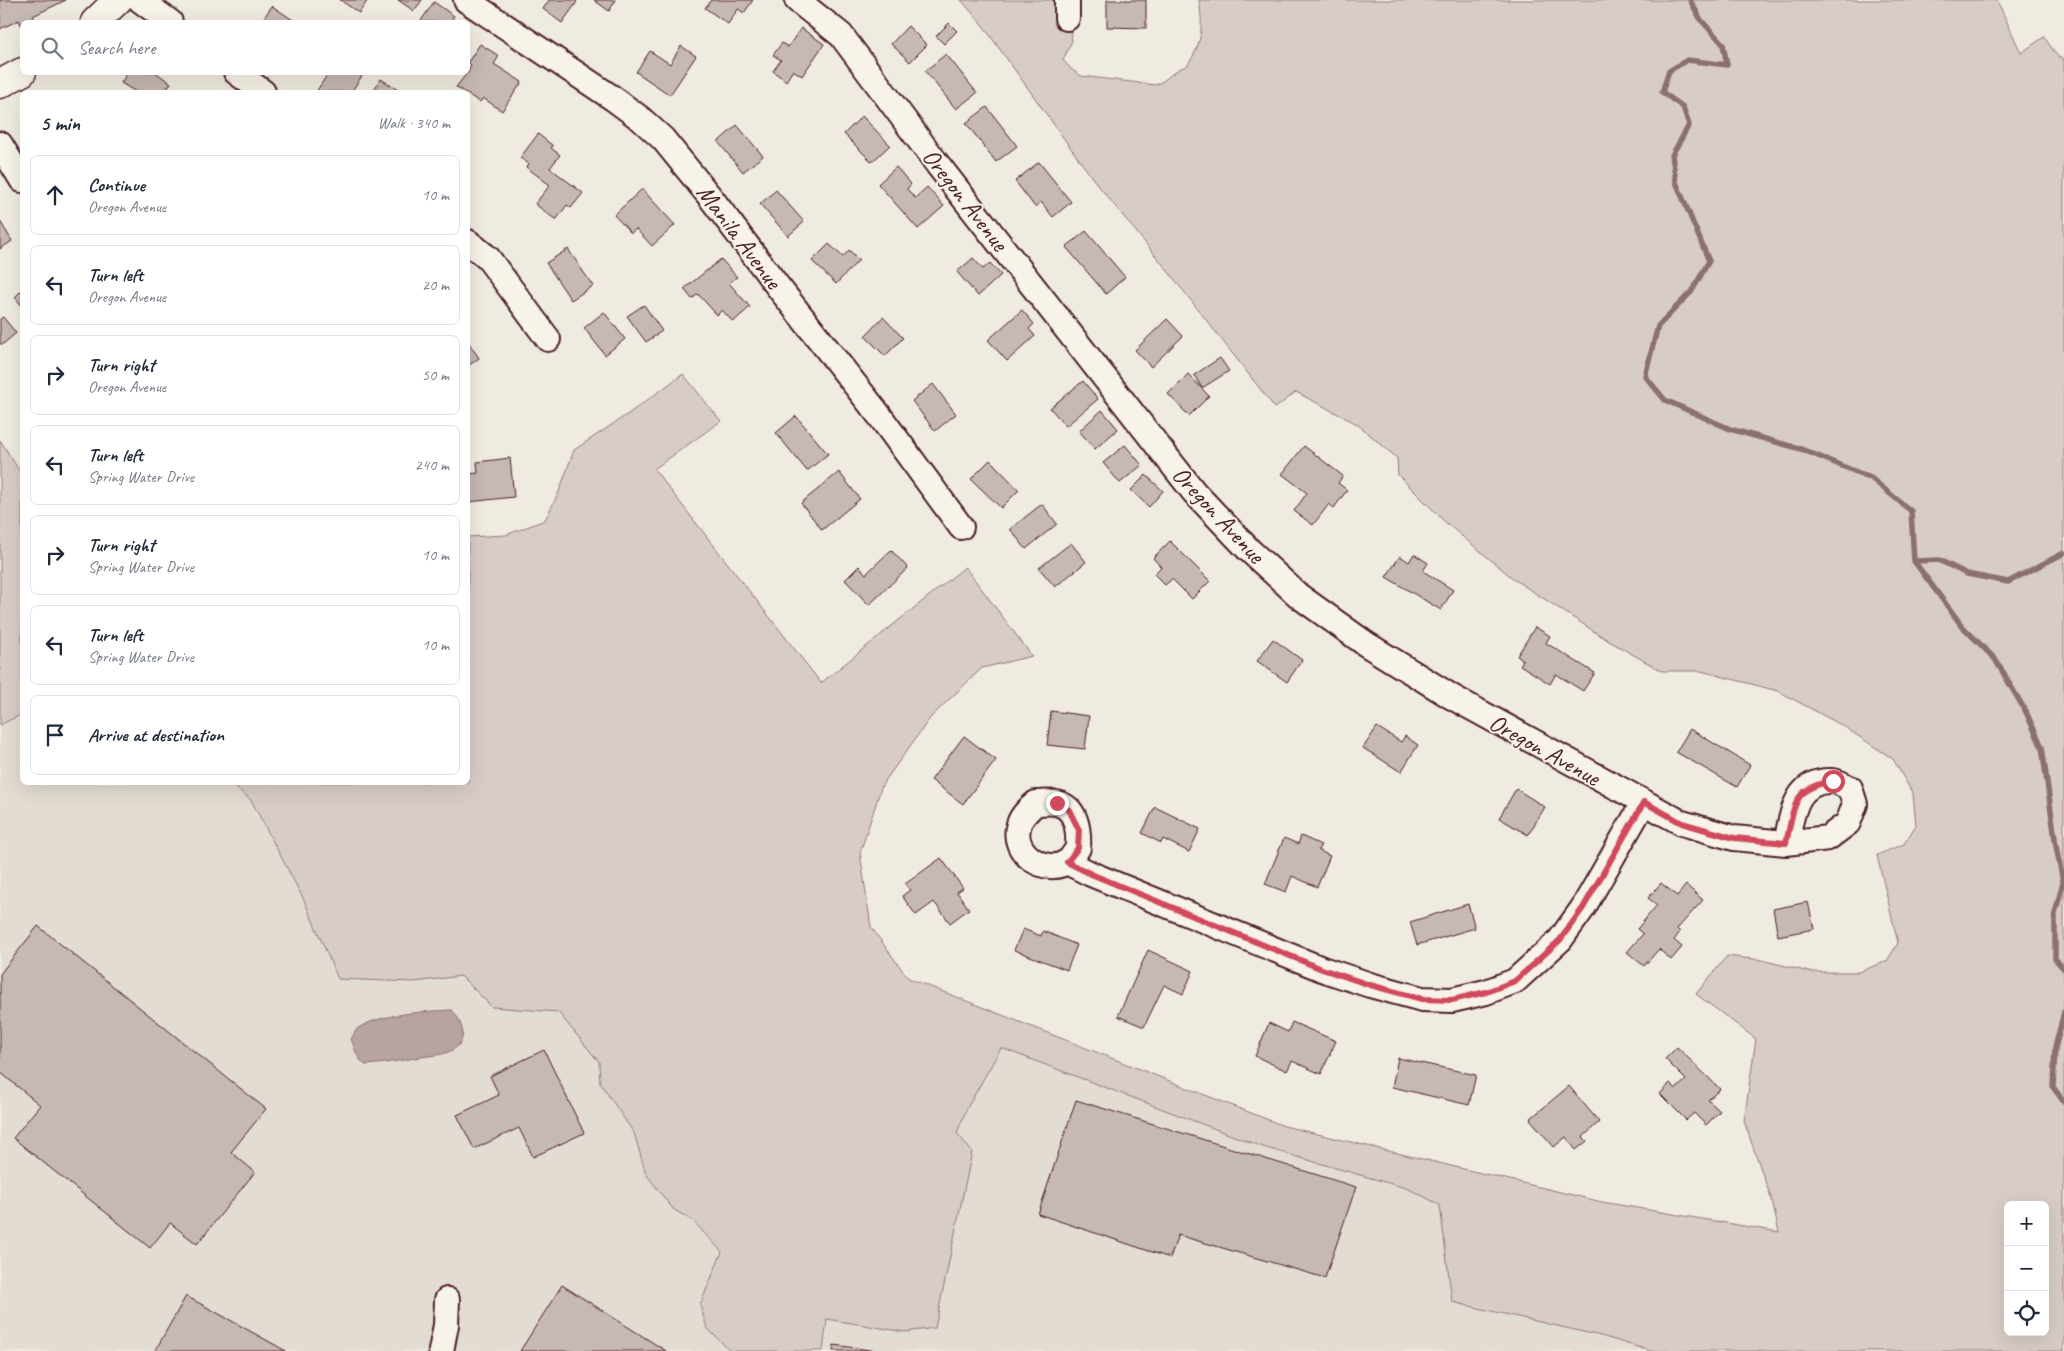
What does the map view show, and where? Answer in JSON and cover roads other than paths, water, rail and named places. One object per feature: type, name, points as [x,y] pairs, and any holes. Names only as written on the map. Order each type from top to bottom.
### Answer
[{"type":"main road","points":[[97,20],[118,0]]},
{"type":"main road","points":[[0,84],[20,73]]},
{"type":"street","points":[[140,0],[167,20]]},
{"type":"street","name":"Manila Avenue","points":[[466,0],[641,118],[663,139],[712,198],[879,415],[961,527]]},
{"type":"street","name":"Oregon Avenue","points":[[797,0],[841,35],[938,165],[1194,492],[1248,550],[1299,596],[1366,644],[1452,697],[1682,823],[1734,838],[1786,843]]},
{"type":"street","points":[[240,75],[260,90]]},
{"type":"street","points":[[0,144],[20,177]]},
{"type":"street","points":[[470,244],[488,258],[548,339]]},
{"type":"street","points":[[1067,862],[1091,874],[1322,969],[1370,985],[1422,999],[1452,1000],[1486,992],[1515,981],[1560,940],[1583,908],[1644,802]]},
{"type":"street","points":[[441,1351],[446,1325],[447,1300]]},
{"type":"waterway","points":[[1690,0],[1701,20],[1723,44],[1727,65],[1687,60],[1669,71],[1662,92],[1683,107],[1689,125],[1672,155],[1676,182],[1709,261],[1692,291],[1658,326],[1645,376],[1665,400],[1730,429],[1801,449],[1871,478],[1911,511],[1914,561],[1939,560],[1967,574],[2008,582],[2064,553]]},
{"type":"waterway","points":[[1914,561],[1962,626],[1995,659],[2026,712],[2042,747],[2063,882],[2055,914],[2055,959],[2064,969]]},
{"type":"waterway","points":[[2064,1012],[2055,1048],[2053,1087],[2064,1102]]}]
